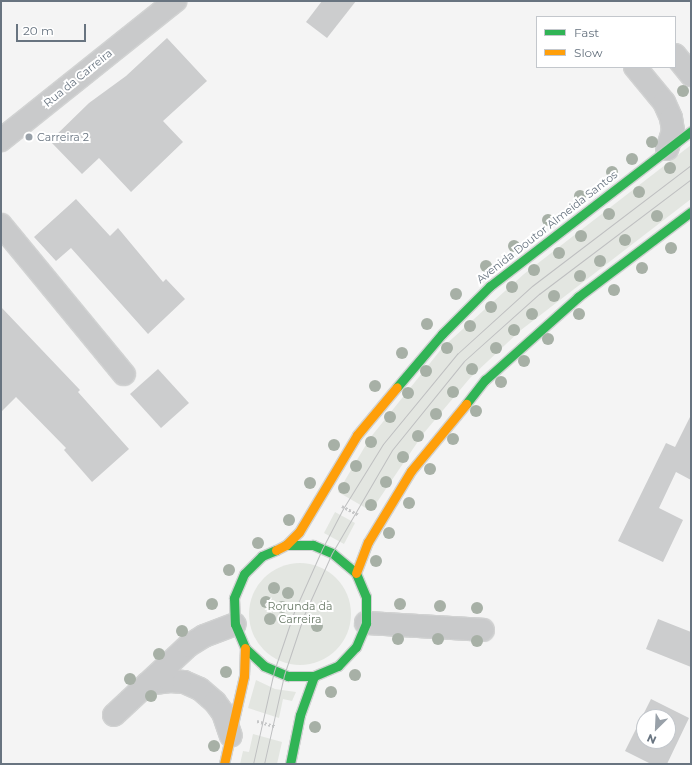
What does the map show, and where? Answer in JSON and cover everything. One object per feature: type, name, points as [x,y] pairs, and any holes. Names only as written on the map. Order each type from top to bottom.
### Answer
[{"type":"main road","name":"Avenida Doutor Almeida Santos","points":[[286,545],[299,532],[357,435],[442,334],[490,286],[691,131]]},
{"type":"main road","points":[[356,573],[368,542],[411,471],[485,380],[573,302],[691,212]]},
{"type":"main road","points":[[286,545],[313,545],[332,553],[356,573],[366,597],[366,623],[356,647],[338,666],[314,676],[288,676],[264,666],[245,648],[235,624],[234,598],[244,574],[262,556],[286,545]]},
{"type":"main road","points":[[224,764],[244,676],[245,648]]},
{"type":"main road","points":[[290,764],[300,715],[314,676]]},
{"type":"street","name":"Rua da Carreira","points":[[1,140],[175,1]]},
{"type":"street","points":[[676,57],[691,75]]},
{"type":"street","points":[[636,68],[664,102],[671,118],[673,131],[667,149]]},
{"type":"street","points":[[1,225],[124,374]]},
{"type":"street","points":[[366,623],[483,630]]},
{"type":"street","points":[[114,715],[188,646],[204,636],[235,624]]},
{"type":"street","points":[[147,684],[170,680],[184,682],[200,689],[215,702],[223,713],[230,736]]},
{"type":"path","points":[[340,505],[363,518]]},
{"type":"path","points":[[255,720],[280,728]]},
{"type":"green space","points":[[691,145],[691,199],[521,330],[470,378],[423,434],[371,511],[338,492],[370,438],[443,347],[524,274]]},
{"type":"green space","points":[[335,512],[355,523],[344,544],[324,533]]},
{"type":"green space","name":"Rorunda da Carreira","points":[[300,563],[320,567],[328,571],[336,578],[343,586],[347,594],[351,614],[347,634],[343,642],[336,650],[328,657],[320,661],[300,665],[280,661],[272,657],[264,650],[257,642],[253,634],[249,614],[253,594],[257,586],[264,578],[272,571],[280,567]]},
{"type":"green space","points":[[256,680],[275,689],[296,692],[292,701],[283,699],[279,718],[248,708]]},
{"type":"green space","points":[[253,734],[282,742],[277,764],[240,764],[243,751],[249,752]]},
{"type":"building","points":[[322,1],[356,1],[327,38],[306,22]]},
{"type":"building","points":[[167,38],[207,81],[163,121],[183,142],[131,192],[99,158],[82,174],[50,141],[89,103],[126,76]]},
{"type":"building","points":[[76,199],[110,236],[118,228],[163,282],[166,279],[185,299],[148,334],[71,248],[56,261],[34,237]]},
{"type":"building","points":[[1,307],[80,390],[78,392],[129,449],[92,482],[64,450],[66,448],[16,397],[1,412]]},
{"type":"building","points":[[158,369],[189,403],[161,428],[130,394]]},
{"type":"building","points":[[691,415],[691,480],[676,472],[659,508],[683,520],[663,562],[618,541],[666,443],[675,447]]},
{"type":"building","points":[[658,619],[691,632],[691,667],[646,649]]},
{"type":"building","points":[[651,699],[671,709],[646,709]]},
{"type":"building","points":[[676,712],[689,718],[676,745]]},
{"type":"building","points":[[636,729],[636,749],[674,749],[667,764],[651,764],[625,751]]},
{"type":"tram line","points":[[253,764],[274,671],[294,612],[322,549],[344,507],[383,444],[457,354],[532,286],[691,165]]},
{"type":"tram line","points":[[264,764],[284,675],[304,615],[332,553],[392,450],[464,361],[539,294],[691,179]]},
{"type":"traffic: fast","points":[[397,387],[442,334],[490,286],[691,131]]},
{"type":"traffic: fast","points":[[466,404],[485,380],[578,297],[691,212]]},
{"type":"traffic: fast","points":[[276,550],[262,556],[244,574],[234,598],[235,624],[245,648],[264,666],[288,676],[314,676],[338,666],[356,647],[366,623],[366,597],[356,573],[332,553],[313,545],[286,545]]},
{"type":"traffic: fast","points":[[290,764],[300,715],[314,676]]},
{"type":"traffic: slow","points":[[276,550],[286,545],[299,532],[357,435],[397,387]]},
{"type":"traffic: slow","points":[[356,573],[368,542],[411,471],[466,404]]},
{"type":"traffic: slow","points":[[224,764],[244,676],[245,648]]},
{"type":"place","name":"Carreira 2","points":[[29,137]]}]
